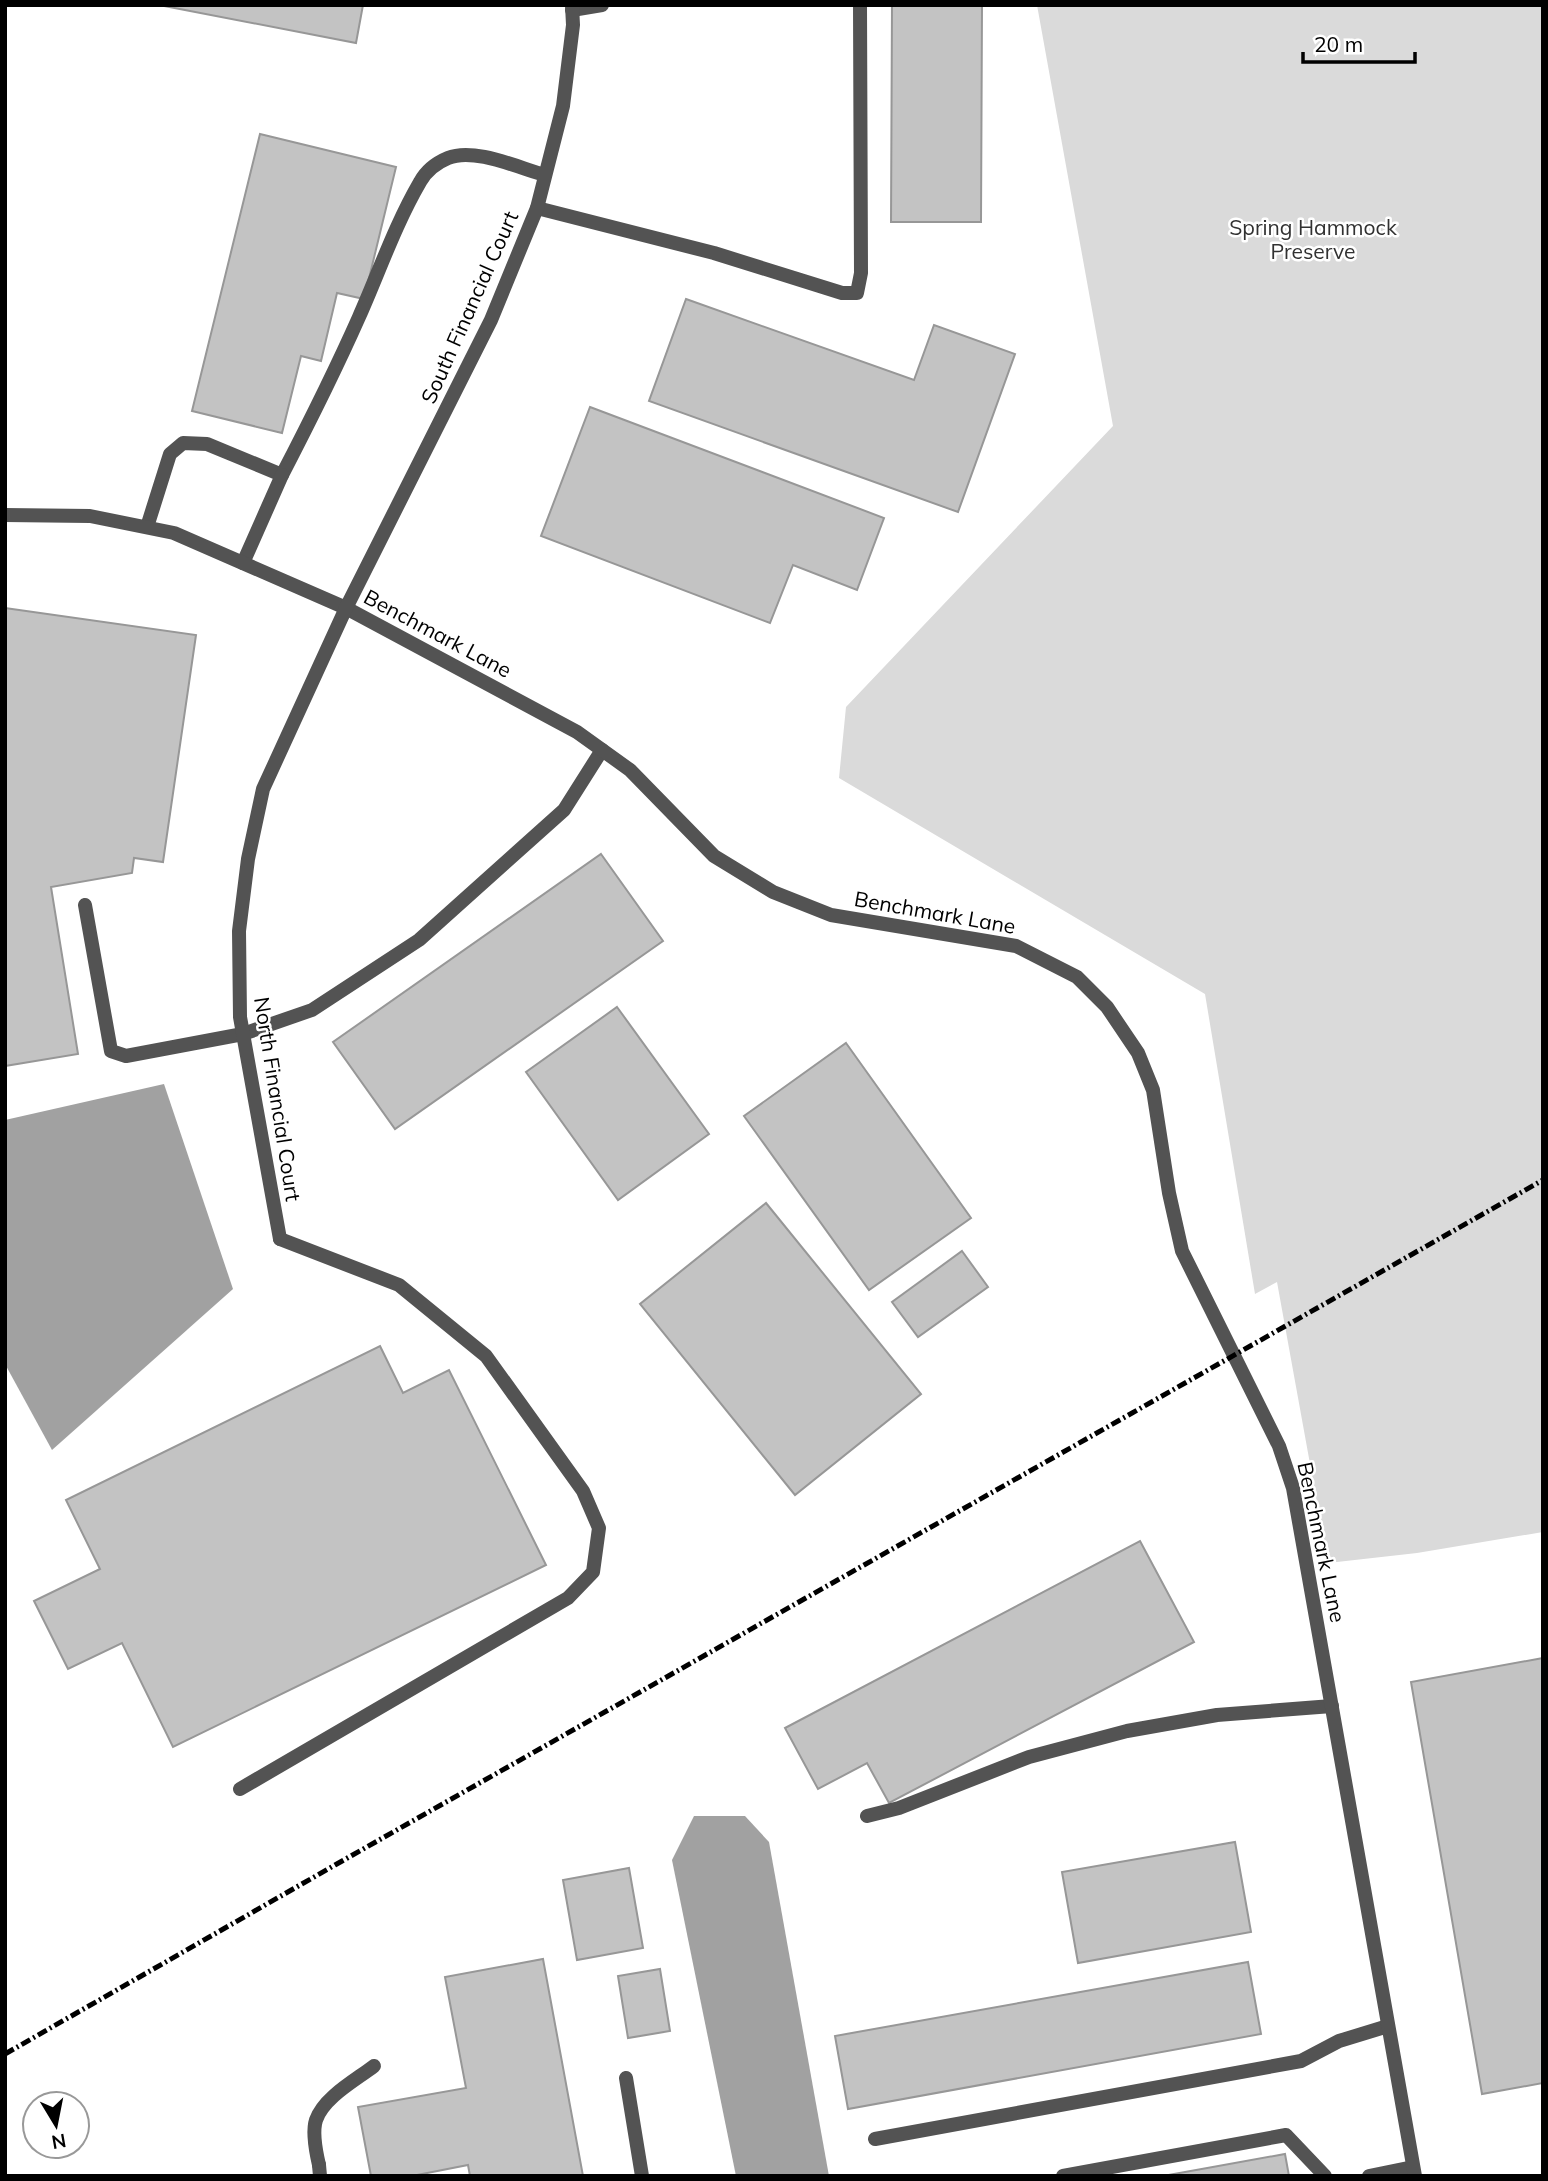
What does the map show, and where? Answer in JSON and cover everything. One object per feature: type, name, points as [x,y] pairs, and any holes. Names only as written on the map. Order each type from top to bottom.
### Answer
[{"type":"street","points":[[572,7],[602,5]]},
{"type":"street","points":[[537,208],[714,253],[842,293],[857,293],[861,273],[860,5]]},
{"type":"street","name":"South Financial Court","points":[[346,608],[491,320],[537,208],[563,106],[573,25],[572,7]]},
{"type":"street","points":[[243,563],[282,475],[322,398],[389,245],[428,170],[448,158],[460,155],[478,156],[545,175]]},
{"type":"street","points":[[148,527],[170,454],[183,443],[207,443],[282,475]]},
{"type":"street","name":"Benchmark Lane","points":[[5,515],[90,516],[174,533],[346,608],[577,732],[630,770],[714,856],[773,892],[831,915],[1016,946],[1077,976],[1107,1007],[1138,1053],[1153,1090],[1169,1193],[1182,1251],[1279,1446],[1293,1488],[1414,2172]]},
{"type":"street","name":"North Financial Court","points":[[240,1789],[568,1598],[593,1572],[599,1528],[583,1491],[486,1356],[399,1285],[280,1239],[240,1017],[239,932],[248,859],[262,789],[346,608]]},
{"type":"street","points":[[85,905],[111,1051],[126,1056],[243,1034],[312,1010],[419,940],[564,810],[602,750]]},
{"type":"street","points":[[867,1816],[899,1808],[1029,1756],[1126,1731],[1217,1715],[1332,1706]]},
{"type":"street","points":[[875,2139],[1301,2061],[1339,2041],[1388,2026]]},
{"type":"street","points":[[320,2170],[316,2152],[315,2121],[334,2097],[374,2066]]},
{"type":"street","points":[[626,2078],[642,2176]]},
{"type":"street","points":[[1063,2176],[1286,2135],[1325,2176]]},
{"type":"street","points":[[1369,2176],[1414,2172]]},
{"type":"green space","name":"Spring Hammock Preserve","points":[[1037,5],[1543,5],[1543,1532],[1417,1553],[1328,1563],[1277,1282],[1255,1294],[1205,994],[839,778],[846,707],[1113,426]]},
{"type":"shaded area","points":[[164,1084],[233,1289],[52,1450],[5,1364],[5,1120]]},
{"type":"shaded area","points":[[694,1816],[745,1816],[769,1842],[829,2176],[736,2176],[672,1860]]},
{"type":"building","points":[[159,5],[363,5],[356,43]]},
{"type":"building","points":[[892,5],[982,5],[981,222],[891,222]]},
{"type":"building","points":[[260,134],[396,167],[364,299],[337,293],[321,361],[301,356],[282,433],[192,411]]},
{"type":"building","points":[[686,299],[914,380],[934,325],[1015,354],[958,512],[649,401]]},
{"type":"building","points":[[590,407],[884,518],[857,590],[793,565],[770,623],[541,536]]},
{"type":"building","points":[[5,608],[196,635],[163,862],[134,858],[132,873],[51,887],[78,1054],[5,1066]]},
{"type":"building","points":[[601,854],[663,941],[395,1129],[333,1042]]},
{"type":"building","points":[[617,1007],[709,1134],[618,1200],[526,1072]]},
{"type":"building","points":[[846,1043],[971,1218],[869,1290],[744,1116]]},
{"type":"building","points":[[766,1203],[921,1394],[795,1495],[640,1304]]},
{"type":"building","points":[[962,1251],[988,1287],[918,1337],[892,1302]]},
{"type":"building","points":[[380,1346],[403,1393],[449,1370],[546,1565],[173,1747],[122,1643],[68,1669],[34,1601],[100,1569],[66,1500]]},
{"type":"building","points":[[1140,1541],[1194,1642],[889,1803],[867,1763],[818,1789],[785,1728]]},
{"type":"building","points":[[1543,1658],[1543,2083],[1482,2094],[1411,1682]]},
{"type":"building","points":[[1235,1842],[1251,1932],[1078,1963],[1062,1872]]},
{"type":"building","points":[[629,1868],[643,1948],[577,1960],[563,1880]]},
{"type":"building","points":[[543,1959],[583,2176],[470,2176],[468,2165],[412,2176],[371,2176],[358,2107],[466,2088],[445,1977]]},
{"type":"building","points":[[1248,1962],[1261,2034],[848,2109],[835,2036]]},
{"type":"building","points":[[660,1969],[670,2031],[628,2038],[618,1976]]},
{"type":"building","points":[[1285,2154],[1289,2176],[1163,2176]]},
{"type":"railway","points":[[5,2054],[1543,1180]]}]
